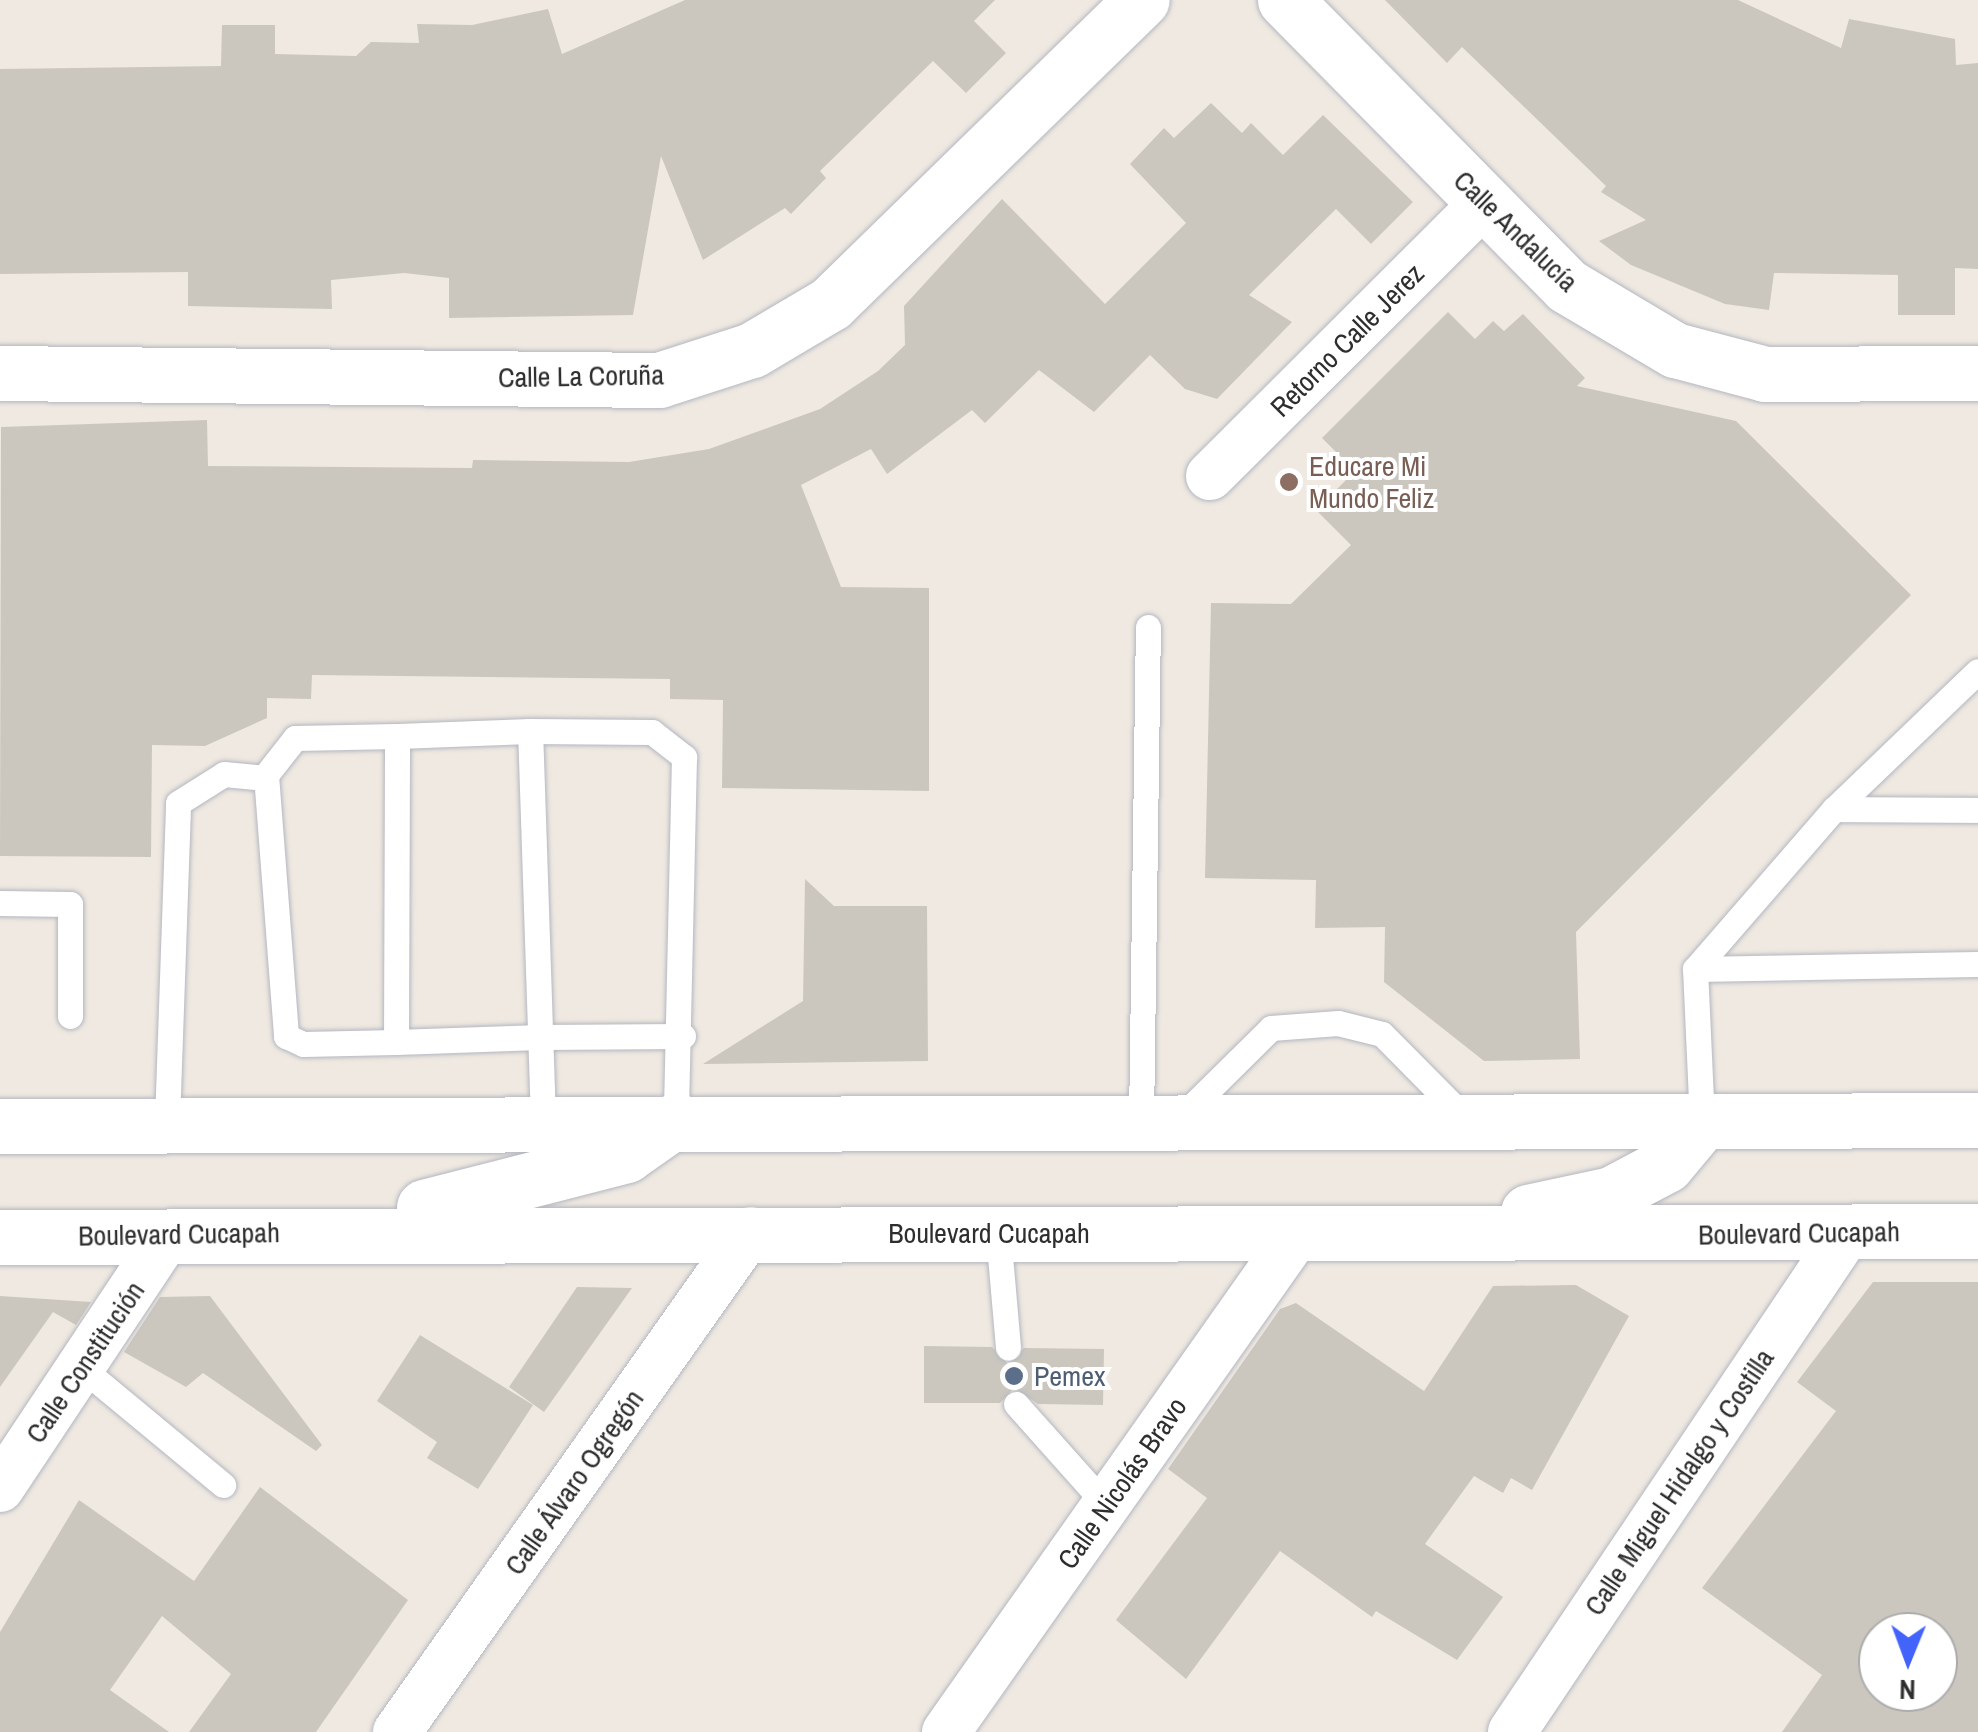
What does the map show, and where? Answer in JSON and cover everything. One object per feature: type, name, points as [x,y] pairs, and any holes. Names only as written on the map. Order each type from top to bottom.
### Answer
[{"type":"main road","name":"Calle La Coruña","points":[[0,373],[659,380],[752,350],[830,303],[1142,0]]},
{"type":"main road","name":"Calle Andalucía","points":[[1285,0],[1567,286],[1675,350],[1765,374],[1978,372]]},
{"type":"main road","points":[[0,1126],[543,1120],[1978,1120]]},
{"type":"main road","points":[[308,1231],[533,1184],[626,1154],[676,1120]]},
{"type":"main road","points":[[1413,1236],[1611,1194],[1666,1165],[1702,1122]]},
{"type":"main road","name":"Boulevard Cucapah","points":[[0,1237],[308,1231],[1413,1236],[1978,1231]]},
{"type":"street","name":"Retorno Calle Jerez","points":[[1210,476],[1484,203]]},
{"type":"street","name":"Calle Álvaro Ogregón","points":[[397,1732],[751,1231]]},
{"type":"street","name":"Calle Miguel Hidalgo y Costilla","points":[[1512,1732],[1847,1233]]},
{"type":"street","name":"Calle Constitución","points":[[0,1488],[168,1234]]},
{"type":"street","name":"Calle Nicolás Bravo","points":[[946,1732],[1297,1234]]},
{"type":"lane","points":[[1148,627],[1158,1121]]},
{"type":"lane","points":[[1702,1122],[1695,969],[1834,810],[1978,671]]},
{"type":"lane","points":[[530,731],[543,1120]]},
{"type":"lane","points":[[676,1120],[683,1036],[684,757],[652,732],[530,731],[295,738],[266,778],[277,1018],[286,1036],[396,1042],[683,1036]]},
{"type":"lane","points":[[396,1042],[397,736]]},
{"type":"lane","points":[[166,1122],[178,803],[224,774],[266,778]]},
{"type":"lane","points":[[1834,810],[1978,810]]},
{"type":"lane","points":[[0,903],[70,904],[70,1016]]},
{"type":"lane","points":[[1695,969],[1978,964]]},
{"type":"lane","points":[[1158,1121],[1271,1028],[1338,1022],[1382,1034],[1468,1122]]},
{"type":"lane","points":[[998,1233],[1008,1348]]},
{"type":"lane","points":[[82,1369],[224,1485]]},
{"type":"lane","points":[[1016,1404],[1106,1505]]},
{"type":"building","points":[[685,0],[995,0],[974,21],[1006,53],[966,93],[933,61],[820,171],[826,178],[791,214],[785,208],[703,260],[661,156],[633,315],[449,318],[449,278],[404,273],[331,280],[332,309],[188,306],[188,272],[0,274],[0,69],[221,66],[222,25],[275,25],[275,54],[356,56],[371,42],[419,43],[417,24],[472,25],[548,9],[562,54]]},
{"type":"building","points":[[1385,0],[1738,0],[1841,48],[1849,19],[1955,39],[1956,65],[1978,63],[1978,269],[1955,268],[1955,315],[1898,315],[1898,275],[1774,273],[1769,310],[1725,304],[1631,265],[1599,241],[1646,220],[1601,192],[1606,186],[1462,47],[1447,63]]},
{"type":"building","points":[[1211,103],[1242,133],[1251,123],[1283,155],[1323,115],[1413,202],[1371,244],[1336,209],[1249,295],[1292,322],[1217,399],[1185,389],[1150,355],[1094,412],[1039,370],[985,423],[972,410],[887,474],[871,449],[801,485],[841,587],[929,588],[929,791],[722,788],[723,700],[670,699],[670,679],[312,675],[311,699],[267,698],[267,718],[205,746],[152,745],[151,857],[0,856],[1,427],[207,420],[208,466],[472,468],[473,460],[629,462],[709,449],[820,409],[878,371],[905,345],[904,306],[1002,199],[1105,304],[1186,223],[1130,164],[1164,128],[1174,138]]},
{"type":"building","points":[[1448,312],[1475,339],[1493,321],[1504,331],[1523,314],[1585,378],[1577,386],[1736,421],[1911,595],[1576,932],[1580,1059],[1484,1061],[1384,982],[1385,927],[1315,928],[1316,880],[1205,878],[1211,603],[1291,604],[1351,545],[1316,510],[1355,471],[1322,438]]},
{"type":"building","points":[[805,879],[834,906],[927,906],[928,1061],[703,1064],[803,1001]]},
{"type":"building","points":[[1873,1282],[1978,1282],[1978,1732],[1782,1732],[1822,1675],[1702,1588],[1836,1411],[1797,1382]]},
{"type":"building","points":[[1576,1285],[1629,1316],[1532,1490],[1511,1478],[1503,1493],[1474,1476],[1425,1544],[1503,1597],[1457,1660],[1376,1611],[1372,1617],[1280,1551],[1186,1679],[1116,1620],[1207,1498],[1168,1469],[1280,1309],[1296,1303],[1424,1391],[1493,1286]]},
{"type":"building","points":[[577,1287],[632,1288],[544,1412],[509,1387]]},
{"type":"building","points":[[0,1296],[91,1302],[76,1325],[53,1312],[0,1387]]},
{"type":"building","points":[[210,1296],[322,1445],[316,1451],[203,1373],[186,1387],[124,1352],[160,1297]]},
{"type":"building","points":[[420,1335],[533,1405],[478,1489],[427,1458],[437,1442],[377,1401]]},
{"type":"building","name":"Pemex","points":[[924,1346],[992,1347],[1008,1364],[1024,1348],[1104,1349],[1103,1405],[1038,1404],[1014,1388],[1000,1403],[924,1403]]},
{"type":"building","points":[[260,1487],[408,1600],[316,1732],[189,1732],[231,1674],[162,1616],[110,1690],[169,1732],[0,1732],[0,1632],[79,1500],[194,1581]]},
{"type":"place","name":"Educare Mi Mundo Feliz","points":[[1289,482]]},
{"type":"place","name":"Pemex","points":[[1014,1376]]}]
